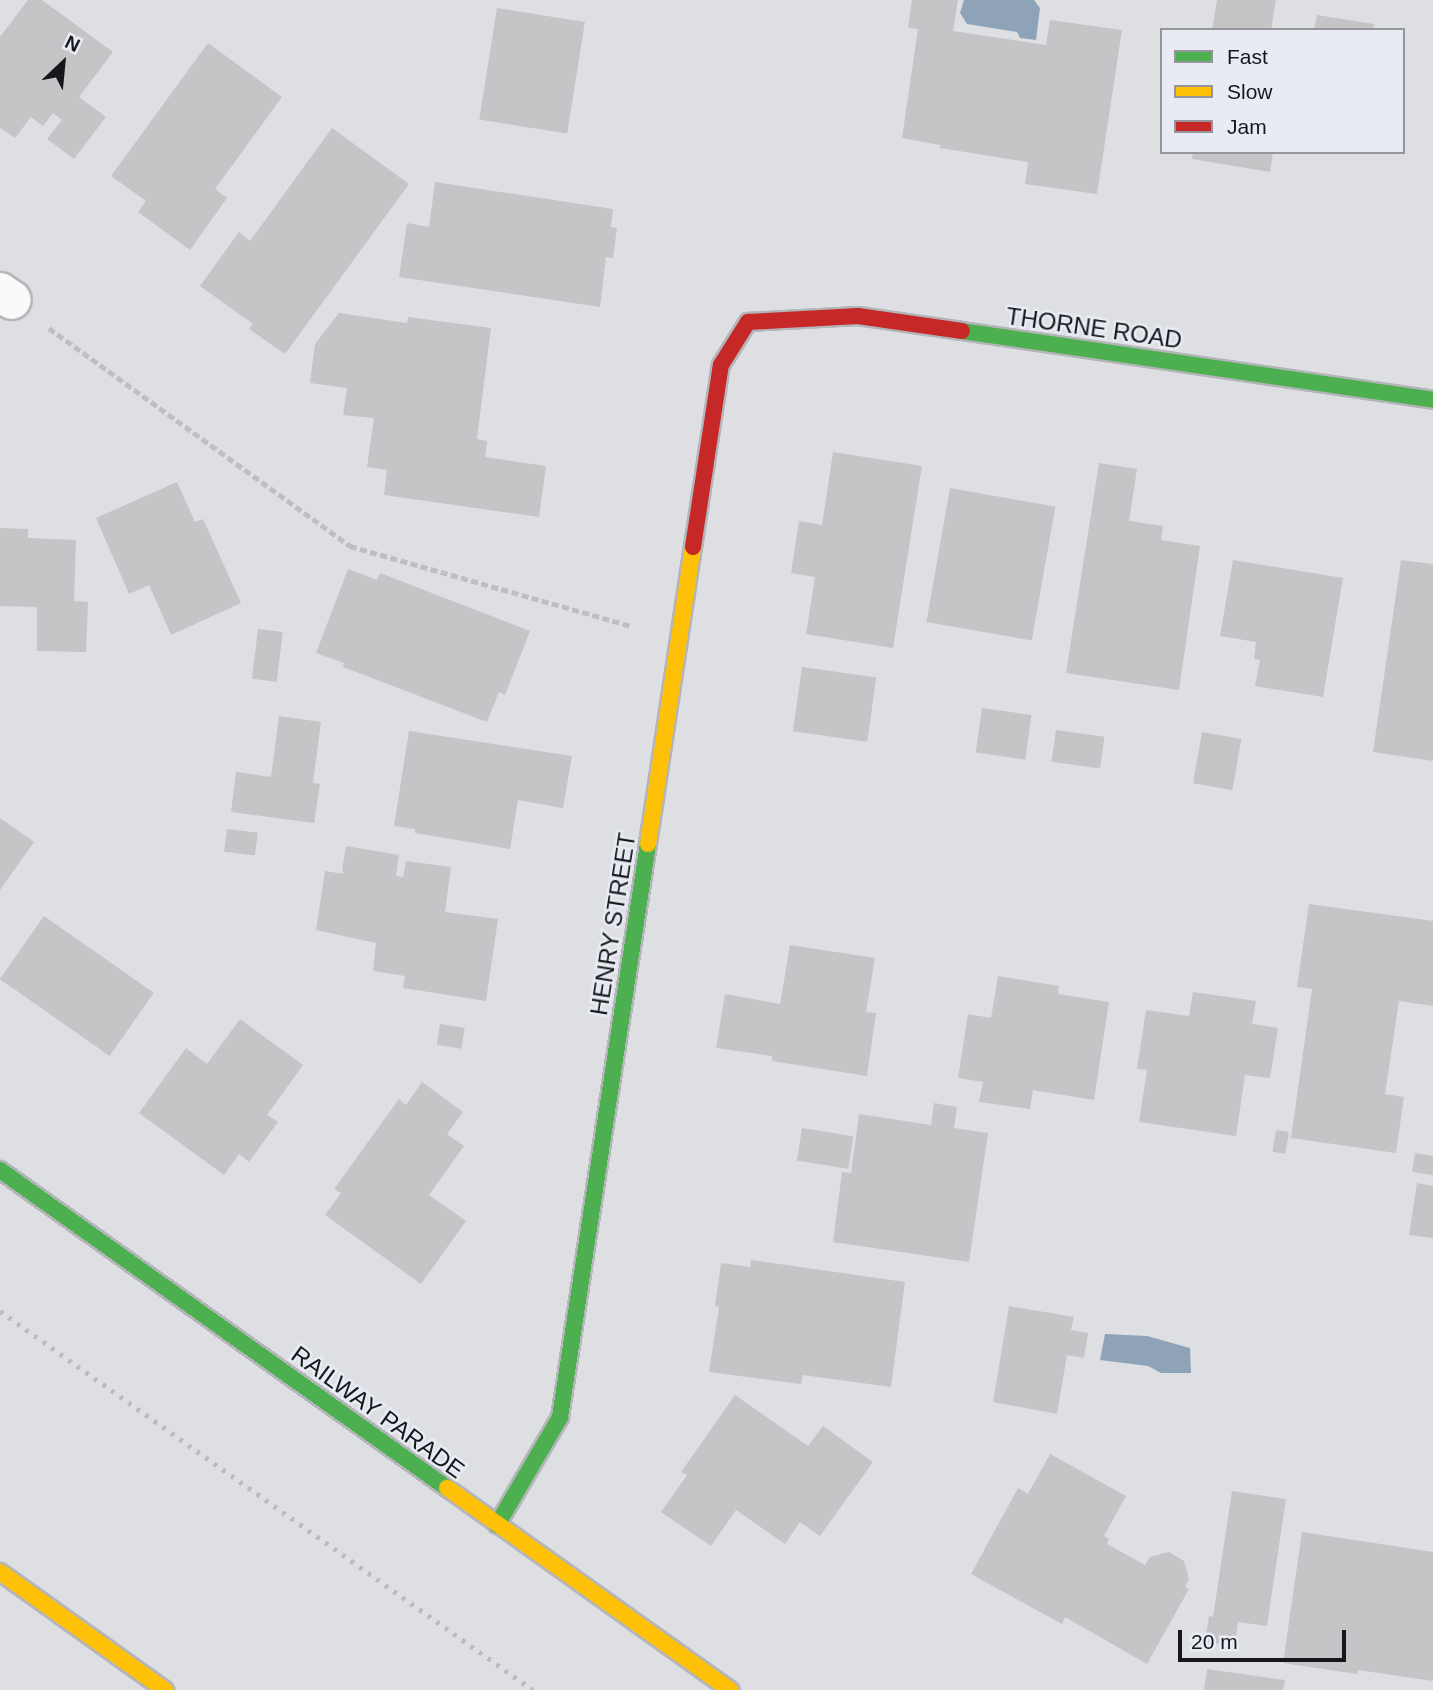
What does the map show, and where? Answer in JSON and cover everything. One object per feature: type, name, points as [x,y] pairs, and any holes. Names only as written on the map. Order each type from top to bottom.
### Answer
[{"type":"street","name":"THORNE ROAD","points":[[748,322],[858,316],[1433,400]]},
{"type":"street","name":"HENRY STREET","points":[[498,1525],[560,1417],[721,365],[748,322]]},
{"type":"street","name":"RAILWAY PARADE","points":[[0,1170],[730,1690]]},
{"type":"street","points":[[0,1572],[165,1690]]},
{"type":"path","points":[[6,296],[350,547],[680,641]]},
{"type":"water","points":[[964,0],[1034,0],[1040,8],[1036,40],[1020,38],[1017,32],[967,24],[960,13]]},
{"type":"water","points":[[1105,1334],[1147,1336],[1190,1348],[1191,1373],[1161,1373],[1148,1366],[1100,1360]]},
{"type":"building","points":[[28,0],[42,0],[113,52],[79,97],[106,117],[74,159],[47,139],[62,120],[53,113],[43,126],[31,117],[15,138],[0,128],[0,37]]},
{"type":"building","points":[[912,0],[958,0],[953,31],[1046,45],[1050,20],[1122,30],[1097,194],[1025,184],[1028,162],[940,148],[940,145],[902,138],[918,29],[908,28]]},
{"type":"building","points":[[1217,0],[1276,0],[1271,28],[1212,28]]},
{"type":"building","points":[[497,8],[585,22],[567,134],[479,120]]},
{"type":"building","points":[[1317,15],[1374,24],[1373,28],[1314,28]]},
{"type":"building","points":[[208,43],[282,97],[215,189],[227,198],[190,250],[138,212],[146,201],[111,176]]},
{"type":"building","points":[[332,128],[409,184],[285,354],[249,329],[253,324],[200,286],[239,232],[250,241]]},
{"type":"building","points":[[1193,154],[1273,154],[1270,172],[1192,159]]},
{"type":"building","points":[[435,182],[613,209],[611,227],[617,228],[613,258],[606,257],[600,307],[399,277],[407,223],[429,227]]},
{"type":"building","points":[[339,313],[407,323],[408,317],[491,328],[477,439],[487,441],[485,457],[546,466],[539,517],[384,495],[387,470],[367,467],[374,418],[343,415],[347,388],[310,383],[315,344]]},
{"type":"building","points":[[833,452],[922,466],[893,648],[806,634],[815,577],[791,573],[799,521],[822,525]]},
{"type":"building","points":[[1099,463],[1137,469],[1129,521],[1163,526],[1161,540],[1200,546],[1179,690],[1066,673]]},
{"type":"building","points":[[177,482],[195,522],[203,519],[241,603],[171,635],[149,585],[129,594],[96,518]]},
{"type":"building","points":[[950,488],[1055,507],[1032,641],[926,622]]},
{"type":"building","points":[[0,528],[28,529],[28,538],[76,540],[74,601],[88,602],[86,652],[37,651],[37,607],[0,606]]},
{"type":"building","points":[[1233,560],[1343,578],[1323,697],[1255,686],[1260,660],[1254,659],[1256,642],[1220,636]]},
{"type":"building","points":[[1401,560],[1433,564],[1433,761],[1373,752]]},
{"type":"building","points":[[348,569],[377,580],[380,573],[530,631],[505,695],[499,692],[487,722],[343,667],[344,663],[316,653]]},
{"type":"building","points":[[258,629],[283,632],[277,682],[252,679]]},
{"type":"building","points":[[802,667],[876,677],[867,742],[793,731]]},
{"type":"building","points":[[982,708],[1032,715],[1025,760],[976,753]]},
{"type":"building","points":[[279,716],[321,722],[313,783],[320,784],[314,823],[231,812],[236,772],[271,777]]},
{"type":"building","points":[[1056,730],[1105,737],[1100,769],[1052,762]]},
{"type":"building","points":[[409,731],[572,756],[563,808],[518,800],[510,849],[415,833],[415,829],[394,826]]},
{"type":"building","points":[[1202,732],[1241,739],[1232,790],[1193,783]]},
{"type":"building","points":[[0,818],[34,842],[0,890]]},
{"type":"building","points":[[227,829],[258,833],[255,856],[224,852]]},
{"type":"building","points":[[346,846],[399,855],[396,876],[403,877],[406,861],[451,867],[445,912],[498,919],[486,1001],[403,988],[405,976],[373,971],[376,943],[316,930],[325,871],[344,874],[342,870]]},
{"type":"building","points":[[1309,904],[1433,921],[1433,1006],[1399,1001],[1385,1094],[1404,1097],[1396,1153],[1291,1138],[1312,989],[1297,987]]},
{"type":"building","points":[[44,916],[154,993],[110,1056],[0,979]]},
{"type":"building","points":[[790,945],[875,958],[866,1012],[876,1013],[867,1076],[772,1061],[772,1056],[716,1048],[725,994],[780,1004]]},
{"type":"building","points":[[998,976],[1059,986],[1058,994],[1109,1002],[1094,1100],[1033,1090],[1030,1109],[979,1102],[983,1082],[958,1078],[968,1014],[991,1018]]},
{"type":"building","points":[[1193,992],[1256,1001],[1252,1024],[1278,1028],[1270,1078],[1245,1075],[1236,1136],[1139,1122],[1147,1070],[1137,1069],[1146,1010],[1189,1016]]},
{"type":"building","points":[[240,1019],[303,1065],[267,1115],[278,1122],[249,1162],[239,1154],[224,1175],[139,1113],[186,1048],[207,1064]]},
{"type":"building","points":[[440,1024],[465,1028],[461,1049],[437,1045]]},
{"type":"building","points":[[422,1082],[463,1112],[447,1134],[464,1146],[429,1195],[466,1221],[421,1284],[325,1215],[341,1193],[334,1189],[399,1099],[406,1105]]},
{"type":"building","points":[[934,1103],[957,1107],[954,1128],[988,1133],[969,1262],[833,1242],[842,1172],[851,1173],[859,1114],[931,1125]]},
{"type":"building","points":[[802,1128],[853,1136],[848,1169],[797,1161]]},
{"type":"building","points":[[1276,1130],[1289,1132],[1285,1154],[1273,1152]]},
{"type":"building","points":[[1415,1153],[1433,1156],[1433,1175],[1412,1172]]},
{"type":"building","points":[[1417,1183],[1433,1186],[1433,1238],[1409,1235]]},
{"type":"building","points":[[751,1260],[905,1282],[891,1387],[803,1375],[801,1384],[709,1372],[719,1307],[715,1306],[721,1263],[750,1267]]},
{"type":"building","points":[[1009,1306],[1074,1317],[1071,1330],[1088,1333],[1084,1358],[1067,1355],[1057,1414],[993,1402]]},
{"type":"building","points":[[735,1395],[808,1446],[823,1426],[873,1462],[820,1536],[800,1522],[785,1544],[736,1510],[711,1546],[661,1512],[687,1475],[681,1472]]},
{"type":"building","points":[[1050,1454],[1126,1496],[1104,1536],[1109,1539],[1107,1544],[1145,1565],[1150,1557],[1169,1552],[1184,1561],[1189,1579],[1185,1587],[1189,1589],[1147,1664],[1065,1617],[1062,1624],[971,1574],[1018,1488],[1028,1494]]},
{"type":"building","points":[[1232,1491],[1286,1499],[1267,1626],[1238,1622],[1235,1646],[1205,1642],[1209,1616],[1213,1617]]},
{"type":"building","points":[[1302,1532],[1433,1552],[1433,1681],[1358,1670],[1357,1674],[1283,1663]]},
{"type":"building","points":[[1207,1669],[1285,1680],[1283,1690],[1204,1690]]},
{"type":"railway","points":[[0,1311],[533,1690]]},
{"type":"traffic: fast","points":[[962,331],[1433,400]]},
{"type":"traffic: fast","points":[[497,1525],[560,1417],[648,844]]},
{"type":"traffic: fast","points":[[0,1170],[447,1488]]},
{"type":"traffic: slow","points":[[648,844],[693,547]]},
{"type":"traffic: slow","points":[[447,1488],[730,1690]]},
{"type":"traffic: slow","points":[[0,1572],[165,1690]]},
{"type":"traffic: jam","points":[[693,547],[721,365],[748,322],[858,316],[962,331]]}]
